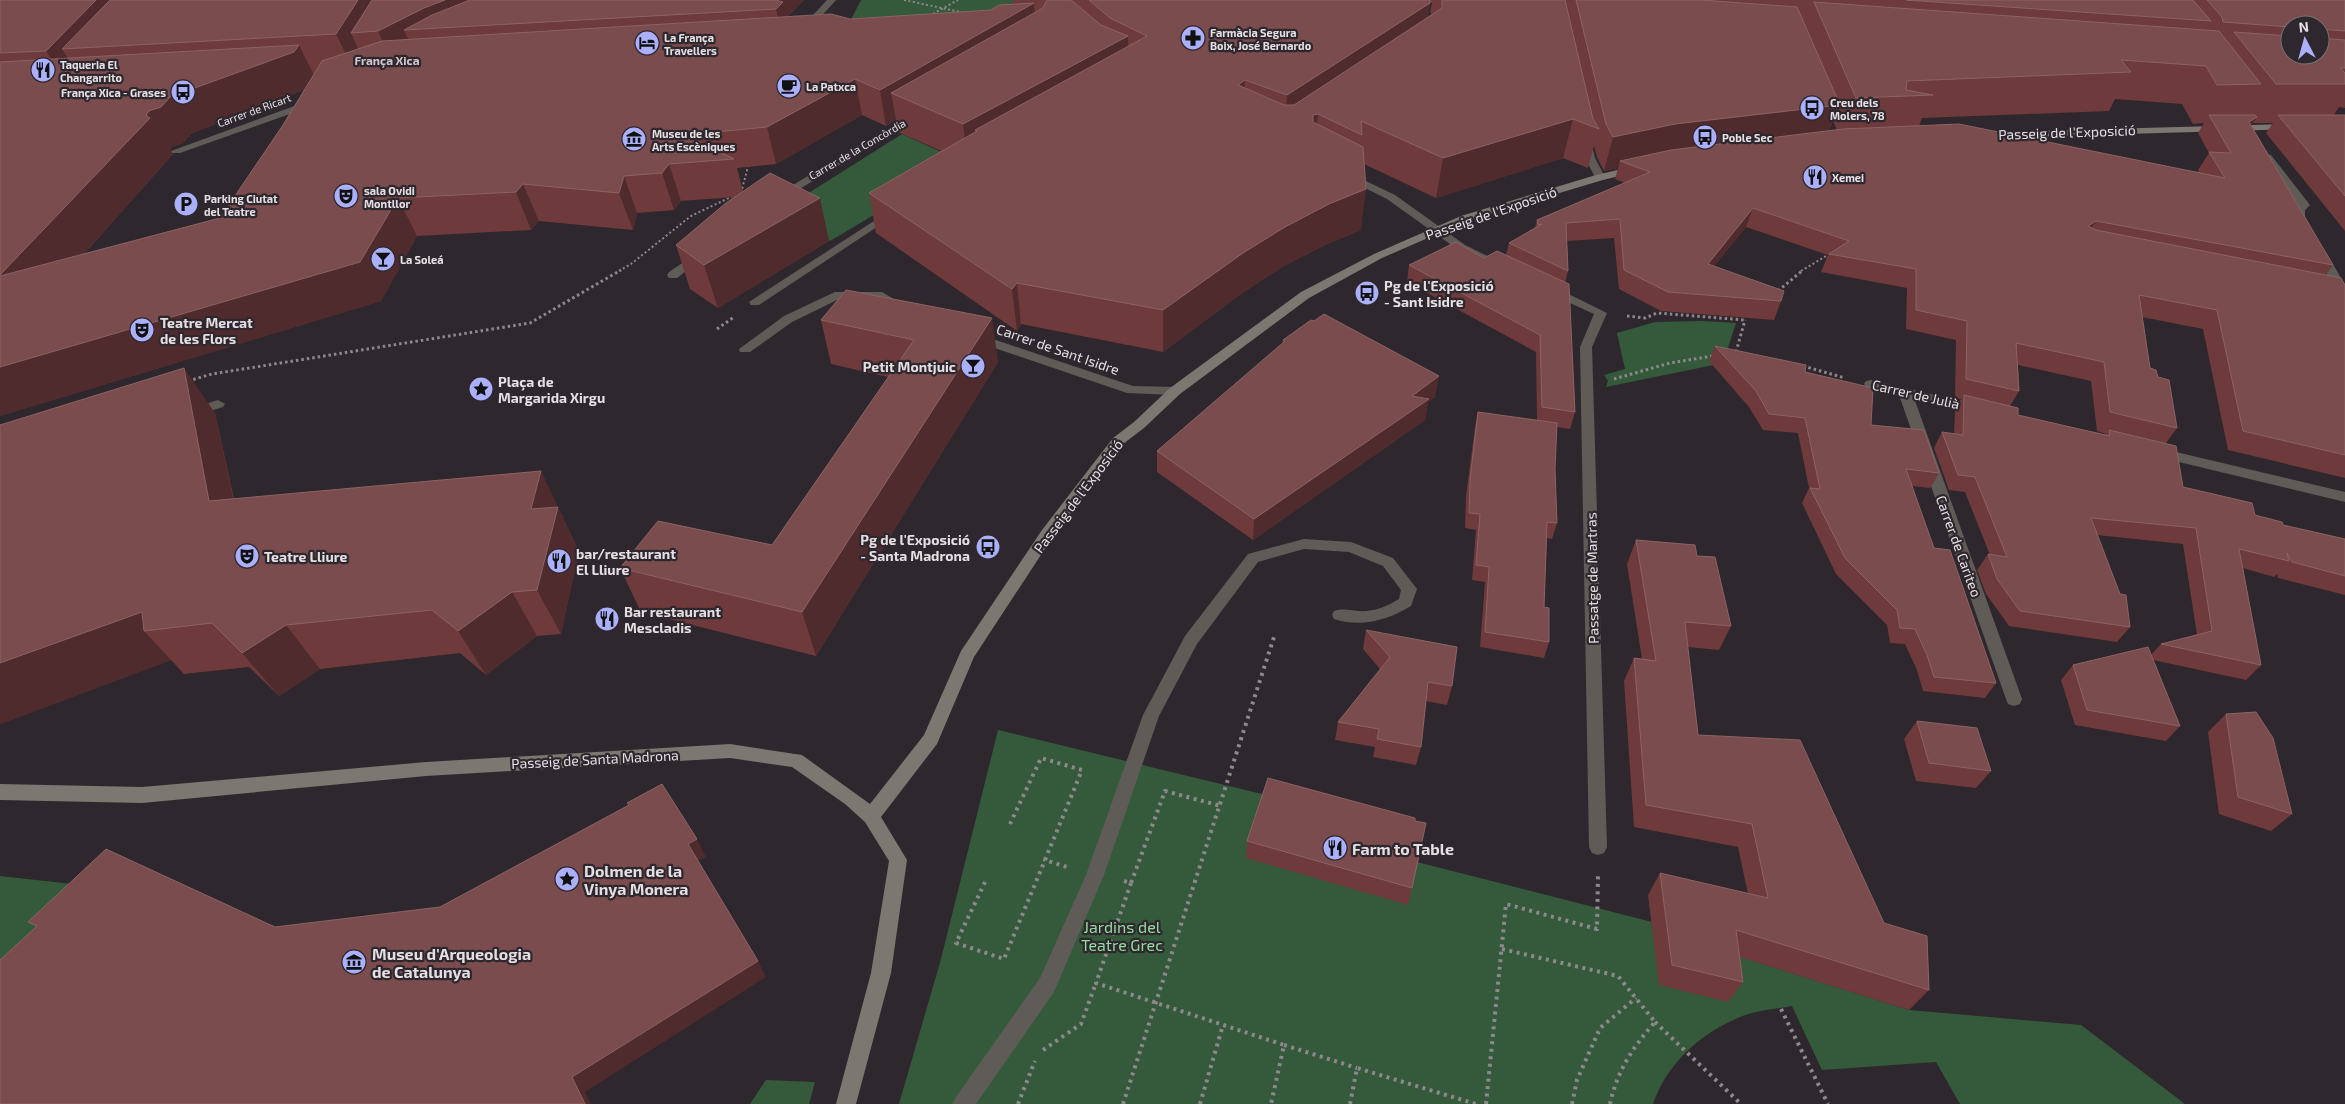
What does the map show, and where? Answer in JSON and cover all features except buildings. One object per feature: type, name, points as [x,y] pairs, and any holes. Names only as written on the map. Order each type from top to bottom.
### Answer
[{"type":"street","points":[[794,40],[832,0]]},
{"type":"street","name":"Carrer de Ricart","points":[[176,151],[306,104],[320,95]]},
{"type":"street","points":[[292,122],[306,104]]},
{"type":"street","name":"Carrer de la Concòrdia","points":[[766,206],[789,189],[924,110]]},
{"type":"street","points":[[2241,123],[2304,205],[2300,209],[2299,217],[2344,295]]},
{"type":"street","name":"Passeig de l'Exposició","points":[[1980,135],[2241,123],[2299,127]]},
{"type":"street","points":[[1584,130],[1590,158],[1600,177]]},
{"type":"street","name":"Passeig de l'Exposició","points":[[871,816],[931,739],[967,655],[1047,534],[1118,441],[1139,425],[1175,391],[1225,356],[1305,295],[1378,256],[1466,218],[1600,177],[1649,166]]},
{"type":"street","points":[[1339,171],[1391,198],[1438,229],[1461,247],[1514,272]]},
{"type":"street","points":[[755,302],[872,224],[897,210]]},
{"type":"street","points":[[673,275],[712,246]]},
{"type":"street","name":"Passatge de Martras","points":[[1540,284],[1601,313],[1586,348],[1598,847]]},
{"type":"street","points":[[2330,292],[2344,295]]},
{"type":"street","points":[[745,350],[788,319],[835,296],[882,296],[911,313]]},
{"type":"street","name":"Carrer de Sant Isidre","points":[[965,333],[1132,390],[1175,391]]},
{"type":"street","name":"Carrer de Julià","points":[[1871,384],[1995,413]]},
{"type":"street","name":"Carrer de Cariteo","points":[[1905,392],[2014,700]]},
{"type":"street","points":[[180,416],[218,404]]},
{"type":"street","points":[[2147,450],[2345,497]]},
{"type":"street","points":[[963,1104],[1047,985],[1094,875],[1150,715],[1191,640],[1253,558],[1304,544],[1351,547],[1388,562],[1409,589],[1406,602],[1386,614],[1364,618],[1340,615]]},
{"type":"street","name":"Passeig de Santa Madrona","points":[[0,792],[142,795],[426,769],[730,751],[796,760],[851,799],[871,816],[898,860],[881,973],[846,1104]]},
{"type":"path","points":[[904,0],[969,14]]},
{"type":"path","points":[[928,16],[958,0]]},
{"type":"path","points":[[183,382],[212,374],[530,323],[631,264],[692,216],[742,192],[750,158]]},
{"type":"path","points":[[1773,296],[1801,271],[1833,252]]},
{"type":"path","points":[[1622,316],[1644,318],[1658,313],[1745,320],[1736,352],[1745,354]]},
{"type":"path","points":[[1608,381],[1670,363],[1717,355]]},
{"type":"path","name":"Carrer de Julià","points":[[1794,365],[1871,384]]},
{"type":"path","points":[[1123,1104],[1221,806],[1274,637]]},
{"type":"path","points":[[985,882],[956,943],[1004,959],[1045,860]]},
{"type":"path","points":[[1018,1104],[1039,1052],[1080,1024],[1131,883]]},
{"type":"path","points":[[1486,1104],[1506,904],[1597,929],[1597,910]]},
{"type":"path","points":[[1502,949],[1618,976],[1655,1022],[1741,1104]]},
{"type":"path","points":[[1096,983],[1284,1045],[1476,1104]]},
{"type":"path","points":[[1572,1104],[1578,1080],[1600,1028],[1636,998]]},
{"type":"path","points":[[1781,1009],[1828,1104]]},
{"type":"path","points":[[1610,1104],[1612,1091],[1627,1054],[1655,1022]]},
{"type":"path","points":[[1200,1104],[1223,1025]]},
{"type":"path","points":[[1271,1104],[1284,1045]]},
{"type":"path","points":[[1350,1104],[1357,1068]]},
{"type":"green space","points":[[861,0],[1022,0],[995,20],[848,25]]},
{"type":"green space","points":[[902,134],[963,162],[830,241],[777,213]]},
{"type":"green space","points":[[1703,321],[1736,323],[1723,363],[1606,387],[1608,381],[1604,375],[1625,369],[1617,333],[1655,322]]},
{"type":"green space","name":"Jardins del Teatre Grec","points":[[998,730],[1266,795],[1417,862],[1652,922],[1722,951],[1909,1010],[2081,1025],[2185,1104],[1960,1104],[1936,1062],[1822,1070],[1792,1006],[1746,1015],[1726,1024],[1699,1041],[1687,1051],[1667,1075],[1653,1104],[899,1104],[941,959]]},
{"type":"green space","points":[[0,876],[90,886],[0,975]]},
{"type":"green space","points":[[766,1080],[815,1082],[809,1104],[750,1104]]},
{"type":"place","name":"Farmàcia Segura Boix, José Bernardo","points":[[1193,38]]},
{"type":"place","name":"La França Travellers","points":[[647,43]]},
{"type":"place","name":"Taqueria El Changarrito","points":[[43,70]]},
{"type":"place","name":"La Patxca","points":[[789,86]]},
{"type":"place","name":"França Xica - Grases","points":[[183,92]]},
{"type":"place","name":"Creu dels Molers, 78","points":[[1812,108]]},
{"type":"place","name":"Poble Sec","points":[[1705,137]]},
{"type":"place","name":"Museu de les Arts Escèniques","points":[[634,139]]},
{"type":"place","name":"Xemei","points":[[1815,177]]},
{"type":"place","name":"sala Ovidi Montllor","points":[[346,196]]},
{"type":"place","name":"Parking Ciutat del Teatre","points":[[186,204]]},
{"type":"place","name":"La Soleá","points":[[383,259]]},
{"type":"place","name":"Pg de l'Exposició - Sant Isidre","points":[[1367,293]]},
{"type":"place","name":"Teatre Mercat de les Flors","points":[[142,330]]},
{"type":"place","name":"Petit Montjuic","points":[[973,366]]},
{"type":"place","name":"Plaça de Margarida Xirgu","points":[[481,389]]},
{"type":"place","name":"Pg de l'Exposició - Santa Madrona","points":[[988,547]]},
{"type":"place","name":"Teatre Lliure","points":[[247,556]]},
{"type":"place","name":"bar/restaurant El Lliure","points":[[559,561]]},
{"type":"place","name":"Bar restaurant Mescladis","points":[[607,619]]},
{"type":"place","name":"Farm to Table","points":[[1335,848]]},
{"type":"place","name":"Dolmen de la Vinya Monera","points":[[567,879]]},
{"type":"place","name":"Museu d'Arqueologia de Catalunya","points":[[354,962]]},
{"type":"district","name":"França Xica","points":[[387,60]]}]
